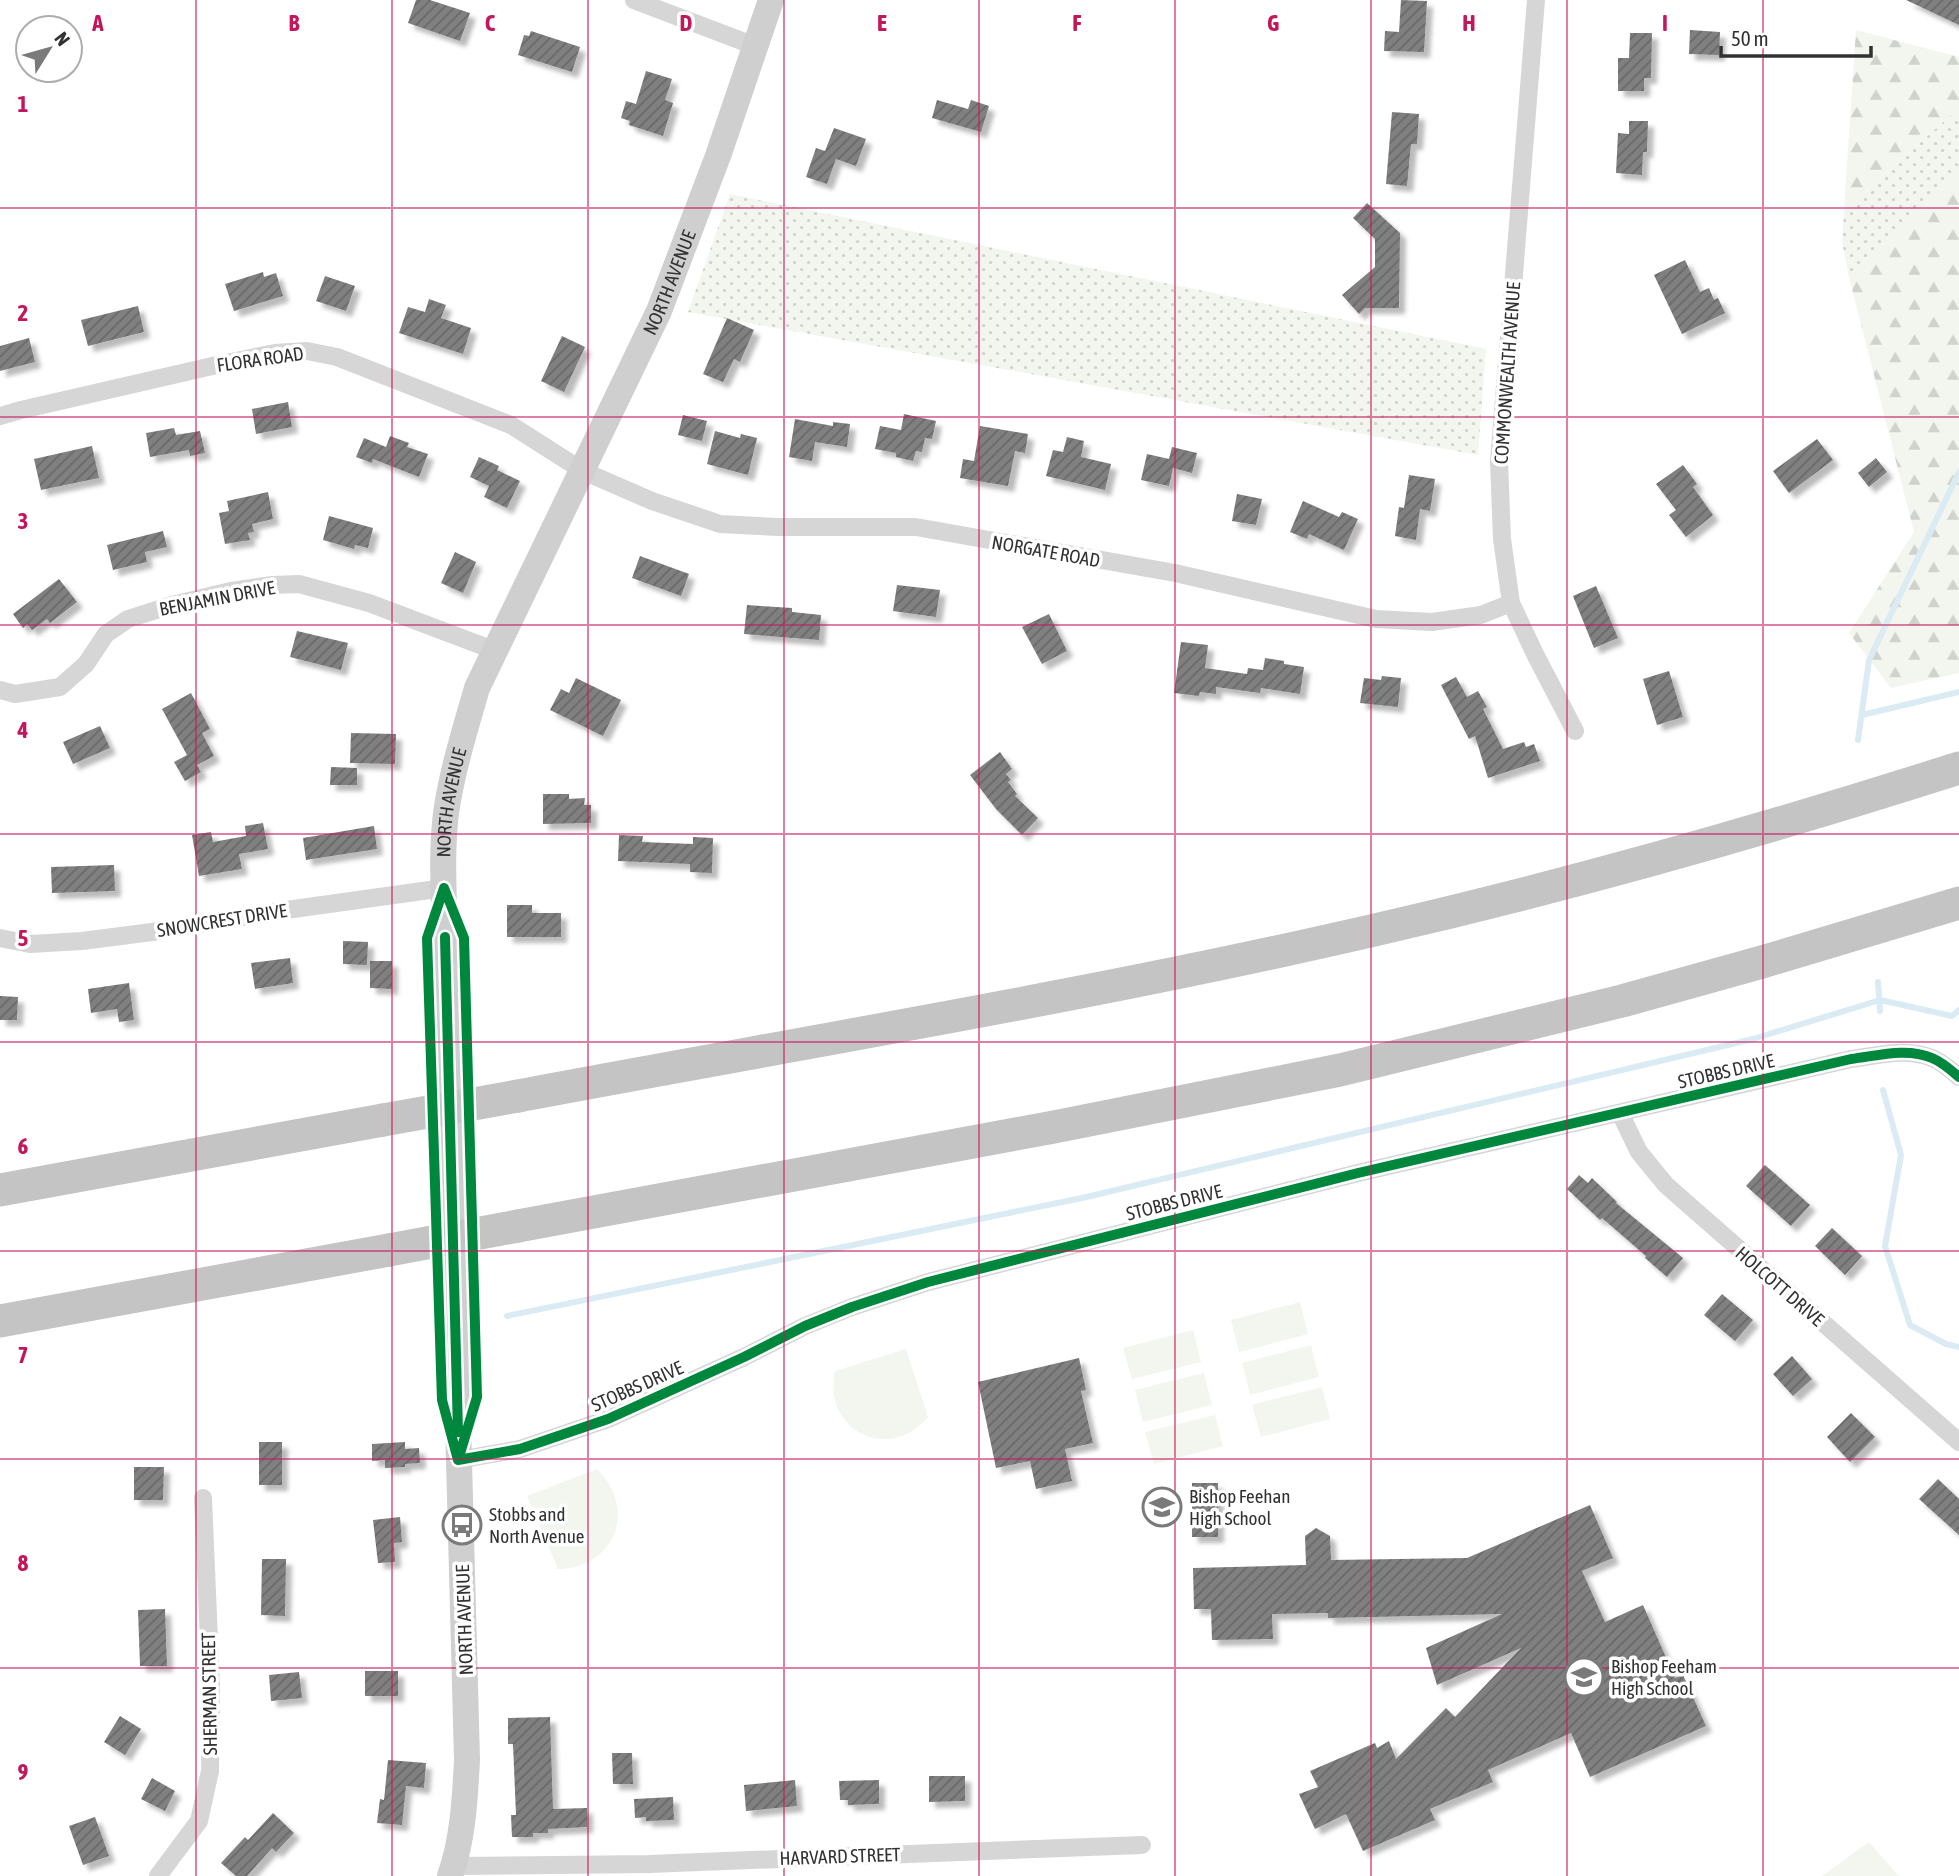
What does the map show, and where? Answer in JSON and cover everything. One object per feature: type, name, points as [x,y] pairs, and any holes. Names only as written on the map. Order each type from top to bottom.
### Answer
[{"type":"highway","points":[[0,1190],[1083,991],[1379,929],[1671,853],[1811,814],[1959,768]]},
{"type":"highway","points":[[0,1321],[1198,1100],[1551,1019],[1820,945],[1959,902]]},
{"type":"main road","name":"NORTH AVENUE","points":[[451,1871],[464,1815],[467,1760],[444,888],[446,815],[458,752],[477,688],[659,311],[718,156],[771,0]]},
{"type":"street","points":[[634,0],[755,46]]},
{"type":"street","name":"COMMONWEALTH AVENUE","points":[[1536,0],[1499,461],[1502,539],[1511,603],[1576,731]]},
{"type":"street","name":"FLORA ROAD","points":[[0,416],[221,363],[275,353],[307,351],[337,357],[511,425],[583,471]]},
{"type":"street","name":"NORGATE ROAD","points":[[583,471],[652,501],[720,524],[778,527],[916,527],[1175,573],[1376,620],[1432,622],[1481,615],[1511,603]]},
{"type":"street","name":"BENJAMIN DRIVE","points":[[0,690],[15,694],[60,687],[86,664],[106,634],[128,619],[184,602],[272,585],[299,584],[369,603],[496,651]]},
{"type":"street","name":"SNOWCREST DRIVE","points":[[0,938],[30,944],[82,941],[444,888]]},
{"type":"street","name":"STOBBS DRIVE","points":[[458,1460],[520,1450],[608,1419],[805,1326],[928,1282],[1358,1173],[1850,1059],[1900,1052],[1921,1054],[1935,1059],[1959,1077]]},
{"type":"street","name":"HOLCOTT DRIVE","points":[[1620,1113],[1639,1152],[1666,1185],[1959,1443]]},
{"type":"street","name":"SHERMAN STREET","points":[[158,1876],[199,1821],[210,1771],[211,1688],[203,1498]]},
{"type":"street","name":"HARVARD STREET","points":[[451,1871],[696,1869],[1142,1845]]},
{"type":"green space","points":[[1856,30],[1959,57],[1959,108],[1844,210]]},
{"type":"green space","points":[[1959,108],[1959,174],[1849,277],[1842,242],[1844,210]]},
{"type":"green space","points":[[1959,174],[1959,673],[1891,688],[1849,633],[1914,532],[1849,277]]},
{"type":"green space","points":[[730,194],[1486,349],[1478,455],[688,312]]},
{"type":"green space","points":[[1300,1302],[1308,1334],[1239,1352],[1231,1320]]},
{"type":"green space","points":[[1193,1330],[1201,1362],[1132,1379],[1123,1348]]},
{"type":"green space","points":[[1311,1345],[1319,1377],[1250,1395],[1242,1363]]},
{"type":"green space","points":[[906,1349],[928,1417],[912,1431],[895,1438],[878,1439],[862,1434],[848,1424],[839,1410],[834,1392],[835,1371]]},
{"type":"green space","points":[[1204,1373],[1212,1405],[1143,1422],[1135,1390]]},
{"type":"green space","points":[[1322,1387],[1330,1419],[1261,1437],[1252,1405]]},
{"type":"green space","points":[[1215,1415],[1223,1446],[1154,1464],[1145,1432]]},
{"type":"green space","points":[[597,1469],[609,1485],[616,1502],[618,1518],[614,1534],[606,1548],[594,1559],[578,1566],[558,1569],[527,1496]]},
{"type":"green space","points":[[1869,1842],[1899,1876],[1822,1876]]},
{"type":"building","points":[[416,0],[430,0],[470,13],[460,41],[408,23]]},
{"type":"building","points":[[1401,0],[1427,1],[1424,52],[1384,51],[1385,31],[1399,32]]},
{"type":"building","points":[[1906,0],[1959,0],[1959,25]]},
{"type":"building","points":[[1690,30],[1720,32],[1719,55],[1689,54]]},
{"type":"building","points":[[531,31],[580,47],[572,72],[518,55],[524,35],[529,36]]},
{"type":"building","points":[[1630,33],[1652,33],[1651,78],[1644,78],[1644,91],[1618,91],[1618,58],[1629,58]]},
{"type":"building","points":[[646,71],[672,79],[665,100],[673,103],[663,136],[629,125],[630,121],[621,118],[626,101],[636,104]]},
{"type":"building","points":[[937,100],[968,109],[971,100],[989,106],[981,132],[932,118]]},
{"type":"building","points":[[1392,112],[1419,114],[1417,144],[1411,144],[1407,186],[1386,184]]},
{"type":"building","points":[[1629,121],[1648,121],[1647,152],[1643,152],[1642,175],[1616,173],[1618,133],[1629,134]]},
{"type":"building","points":[[834,128],[866,139],[856,166],[836,159],[827,184],[806,177],[816,148],[825,151]]},
{"type":"building","points":[[1367,203],[1400,233],[1399,308],[1365,308],[1359,314],[1342,295],[1375,267],[1375,239],[1353,218]]},
{"type":"building","points":[[1685,260],[1700,292],[1709,288],[1714,300],[1718,298],[1725,313],[1682,334],[1654,275]]},
{"type":"building","points":[[263,272],[264,277],[276,273],[283,296],[234,311],[225,284]]},
{"type":"building","points":[[325,276],[355,286],[346,311],[316,301]]},
{"type":"building","points":[[429,299],[446,305],[441,318],[471,328],[463,354],[399,333],[408,307],[425,312]]},
{"type":"building","points":[[138,306],[144,332],[88,346],[81,320]]},
{"type":"building","points":[[727,318],[754,330],[740,362],[734,359],[723,382],[703,374]]},
{"type":"building","points":[[562,336],[585,347],[564,392],[541,381]]},
{"type":"building","points":[[29,338],[35,362],[0,371],[0,346]]},
{"type":"building","points":[[288,402],[292,427],[256,434],[252,409]]},
{"type":"building","points":[[904,414],[936,421],[932,439],[925,438],[922,452],[916,451],[913,461],[896,457],[896,453],[875,449],[880,426],[901,430]]},
{"type":"building","points":[[683,415],[707,421],[702,441],[678,435]]},
{"type":"building","points":[[795,419],[833,426],[833,422],[850,424],[847,447],[815,442],[812,461],[789,457]]},
{"type":"building","points":[[980,426],[1028,434],[1025,453],[1015,451],[1008,486],[960,478],[963,459],[974,461]]},
{"type":"building","points":[[174,428],[176,435],[200,431],[205,453],[190,456],[189,450],[150,457],[146,433]]},
{"type":"building","points":[[715,431],[740,438],[741,434],[757,438],[748,475],[707,464]]},
{"type":"building","points":[[390,436],[409,443],[407,447],[428,454],[419,477],[373,459],[372,463],[356,457],[364,438],[386,447]]},
{"type":"building","points":[[1067,437],[1084,441],[1081,457],[1111,464],[1105,490],[1046,476],[1053,450],[1063,452]]},
{"type":"building","points":[[1817,439],[1833,460],[1789,493],[1773,471]]},
{"type":"building","points":[[92,446],[99,478],[41,490],[34,459]]},
{"type":"building","points":[[1172,447],[1197,453],[1192,473],[1173,468],[1169,486],[1141,480],[1147,454],[1169,459]]},
{"type":"building","points":[[479,457],[499,466],[497,470],[520,481],[507,508],[484,497],[489,486],[470,477]]},
{"type":"building","points":[[1876,458],[1887,472],[1869,487],[1858,473]]},
{"type":"building","points":[[1683,465],[1697,484],[1693,487],[1713,515],[1686,537],[1669,515],[1676,510],[1656,484]]},
{"type":"building","points":[[1409,475],[1435,479],[1430,511],[1420,509],[1416,540],[1395,536],[1399,507],[1404,508]]},
{"type":"building","points":[[268,492],[273,519],[252,524],[254,532],[248,533],[250,540],[225,544],[219,513],[229,511],[227,501]]},
{"type":"building","points":[[1237,494],[1262,499],[1256,525],[1232,521]]},
{"type":"building","points":[[1303,501],[1339,517],[1342,512],[1358,519],[1344,550],[1309,534],[1307,539],[1290,532]]},
{"type":"building","points":[[329,516],[373,528],[368,548],[355,545],[354,549],[323,540]]},
{"type":"building","points":[[163,531],[167,547],[145,552],[147,562],[113,570],[107,545]]},
{"type":"building","points":[[455,552],[476,562],[463,593],[441,583]]},
{"type":"building","points":[[640,556],[689,574],[681,596],[632,578]]},
{"type":"building","points":[[59,579],[77,602],[50,623],[47,619],[32,630],[27,624],[23,628],[13,614]]},
{"type":"building","points":[[897,585],[940,590],[936,617],[893,611]]},
{"type":"building","points":[[1596,586],[1618,638],[1594,648],[1573,596]]},
{"type":"building","points":[[747,605],[792,608],[792,612],[821,615],[819,640],[744,634]]},
{"type":"building","points":[[1049,614],[1067,651],[1042,664],[1022,627]]},
{"type":"building","points":[[297,631],[348,643],[341,670],[290,657]]},
{"type":"building","points":[[1181,642],[1208,645],[1205,668],[1247,674],[1248,668],[1263,670],[1265,658],[1304,667],[1300,694],[1261,688],[1260,693],[1216,687],[1216,694],[1200,692],[1199,696],[1174,693]]},
{"type":"building","points":[[1669,671],[1683,717],[1657,725],[1643,679]]},
{"type":"building","points":[[1382,676],[1401,678],[1398,707],[1360,703],[1364,678],[1381,680]]},
{"type":"building","points":[[1456,677],[1467,697],[1478,691],[1487,707],[1483,709],[1503,749],[1524,742],[1526,747],[1534,744],[1540,761],[1488,778],[1475,736],[1469,739],[1441,685]]},
{"type":"building","points":[[576,678],[621,700],[603,736],[550,710],[561,689],[569,693]]},
{"type":"building","points":[[191,693],[210,729],[202,733],[214,756],[197,765],[201,772],[185,781],[174,762],[187,755],[162,709]]},
{"type":"building","points":[[100,726],[110,748],[73,764],[63,742]]},
{"type":"building","points":[[351,733],[396,734],[395,764],[350,763]]},
{"type":"building","points":[[1000,752],[1012,769],[1006,774],[1011,780],[1008,782],[1017,794],[1015,796],[1038,818],[1022,835],[996,809],[970,775]]},
{"type":"building","points":[[331,767],[357,768],[357,785],[330,785]]},
{"type":"building","points":[[543,794],[569,794],[569,799],[585,798],[584,805],[591,805],[591,823],[543,824]]},
{"type":"building","points":[[263,823],[268,849],[239,854],[242,869],[199,876],[192,835],[211,832],[213,842],[246,836],[245,826]]},
{"type":"building","points":[[374,826],[377,849],[306,860],[303,838]]},
{"type":"building","points":[[619,835],[643,836],[642,842],[693,844],[693,837],[713,838],[712,873],[690,872],[690,864],[618,861]]},
{"type":"building","points":[[114,865],[115,891],[52,893],[51,867]]},
{"type":"building","points":[[507,905],[532,905],[532,913],[561,913],[561,937],[507,937]]},
{"type":"building","points":[[343,941],[368,942],[367,965],[343,964]]},
{"type":"building","points":[[290,958],[293,983],[255,989],[251,963]]},
{"type":"building","points":[[370,961],[392,961],[392,989],[370,988]]},
{"type":"building","points":[[129,983],[134,1020],[119,1022],[117,1009],[91,1013],[88,989]]},
{"type":"building","points":[[0,996],[18,997],[17,1020],[0,1020]]},
{"type":"building","points":[[1765,1165],[1810,1205],[1791,1226],[1746,1186]]},
{"type":"building","points":[[1579,1175],[1588,1183],[1592,1178],[1616,1203],[1683,1258],[1667,1277],[1567,1189]]},
{"type":"building","points":[[1832,1228],[1862,1256],[1845,1275],[1815,1246]]},
{"type":"building","points":[[1722,1294],[1753,1320],[1735,1341],[1704,1315]]},
{"type":"building","points":[[1792,1356],[1812,1379],[1793,1396],[1773,1374]]},
{"type":"building","points":[[1079,1358],[1086,1390],[1081,1391],[1093,1443],[1065,1449],[1072,1481],[1036,1489],[1030,1461],[996,1468],[978,1382]]},
{"type":"building","points":[[1851,1413],[1875,1437],[1850,1462],[1827,1437]]},
{"type":"building","points":[[259,1442],[282,1442],[282,1485],[259,1485]]},
{"type":"building","points":[[405,1442],[405,1449],[419,1448],[420,1463],[385,1468],[385,1460],[372,1461],[372,1444]]},
{"type":"building","points":[[134,1467],[164,1467],[163,1500],[134,1500]]},
{"type":"building","points":[[1938,1479],[1959,1499],[1959,1535],[1919,1499]]},
{"type":"building","points":[[1192,1483],[1218,1483],[1218,1537],[1192,1537]]},
{"type":"building","name":"Bishop Feeham High School","points":[[1590,1505],[1613,1558],[1582,1571],[1605,1622],[1643,1605],[1675,1678],[1683,1675],[1706,1726],[1590,1777],[1571,1733],[1488,1770],[1493,1782],[1430,1809],[1435,1820],[1363,1851],[1346,1814],[1315,1829],[1299,1794],[1318,1787],[1310,1771],[1375,1743],[1377,1748],[1389,1741],[1396,1759],[1446,1708],[1455,1717],[1521,1648],[1437,1685],[1426,1648],[1502,1614],[1328,1618],[1328,1613],[1272,1614],[1273,1639],[1212,1640],[1211,1609],[1194,1609],[1193,1568],[1306,1565],[1305,1536],[1316,1528],[1330,1536],[1331,1560],[1467,1558]]},
{"type":"building","points":[[400,1517],[402,1542],[394,1543],[395,1562],[378,1563],[373,1520]]},
{"type":"building","points":[[262,1559],[286,1559],[285,1616],[261,1615]]},
{"type":"building","points":[[165,1609],[167,1666],[140,1666],[138,1610]]},
{"type":"building","points":[[365,1671],[398,1671],[398,1696],[365,1696]]},
{"type":"building","points":[[299,1672],[302,1698],[271,1701],[269,1675]]},
{"type":"building","points":[[120,1716],[141,1729],[125,1755],[104,1742]]},
{"type":"building","points":[[550,1717],[553,1809],[587,1808],[587,1827],[548,1829],[548,1833],[533,1833],[533,1837],[512,1837],[511,1815],[516,1815],[513,1744],[508,1744],[508,1718]]},
{"type":"building","points":[[612,1753],[632,1753],[633,1784],[613,1784]]},
{"type":"building","points":[[388,1760],[426,1763],[424,1788],[406,1786],[402,1825],[377,1823],[380,1799],[384,1800]]},
{"type":"building","points":[[929,1776],[965,1776],[965,1801],[929,1802]]},
{"type":"building","points":[[152,1778],[175,1791],[165,1811],[141,1799]]},
{"type":"building","points":[[795,1780],[797,1806],[746,1811],[744,1785]]},
{"type":"building","points":[[879,1780],[879,1804],[848,1805],[848,1800],[840,1800],[839,1781]]},
{"type":"building","points":[[673,1797],[674,1820],[646,1821],[646,1817],[635,1818],[634,1799]]},
{"type":"building","points":[[273,1813],[294,1833],[276,1852],[272,1848],[247,1876],[236,1876],[221,1863],[245,1837],[248,1840]]},
{"type":"building","points":[[95,1817],[109,1856],[83,1865],[69,1826]]},
{"type":"waterway","points":[[1858,740],[1869,660],[1959,472]]},
{"type":"waterway","points":[[1862,715],[1959,692]]},
{"type":"waterway","points":[[1878,982],[1880,1011]]},
{"type":"waterway","points":[[507,1316],[1082,1198],[1753,1039],[1880,1000],[1952,1016],[1959,1010]]},
{"type":"waterway","points":[[1883,1090],[1901,1155],[1885,1246],[1910,1325],[1946,1344],[1959,1347]]},
{"type":"cycle path","points":[[444,888],[464,938],[477,1397],[458,1460]]},
{"type":"cycle path","points":[[444,888],[427,938],[442,1400],[458,1460]]},
{"type":"cycle path","points":[[445,937],[458,1432]]},
{"type":"cycle path","points":[[458,1460],[520,1449],[608,1419],[805,1326],[928,1282],[1358,1173],[1851,1059],[1912,1053],[1932,1058],[1959,1077]]},
{"type":"place","name":"Bishop Feehan High School","points":[[1162,1507]]},
{"type":"place","name":"Stobbs and North Avenue","points":[[462,1525]]},
{"type":"place","name":"Bishop Feeham High School","points":[[1584,1677]]}]
